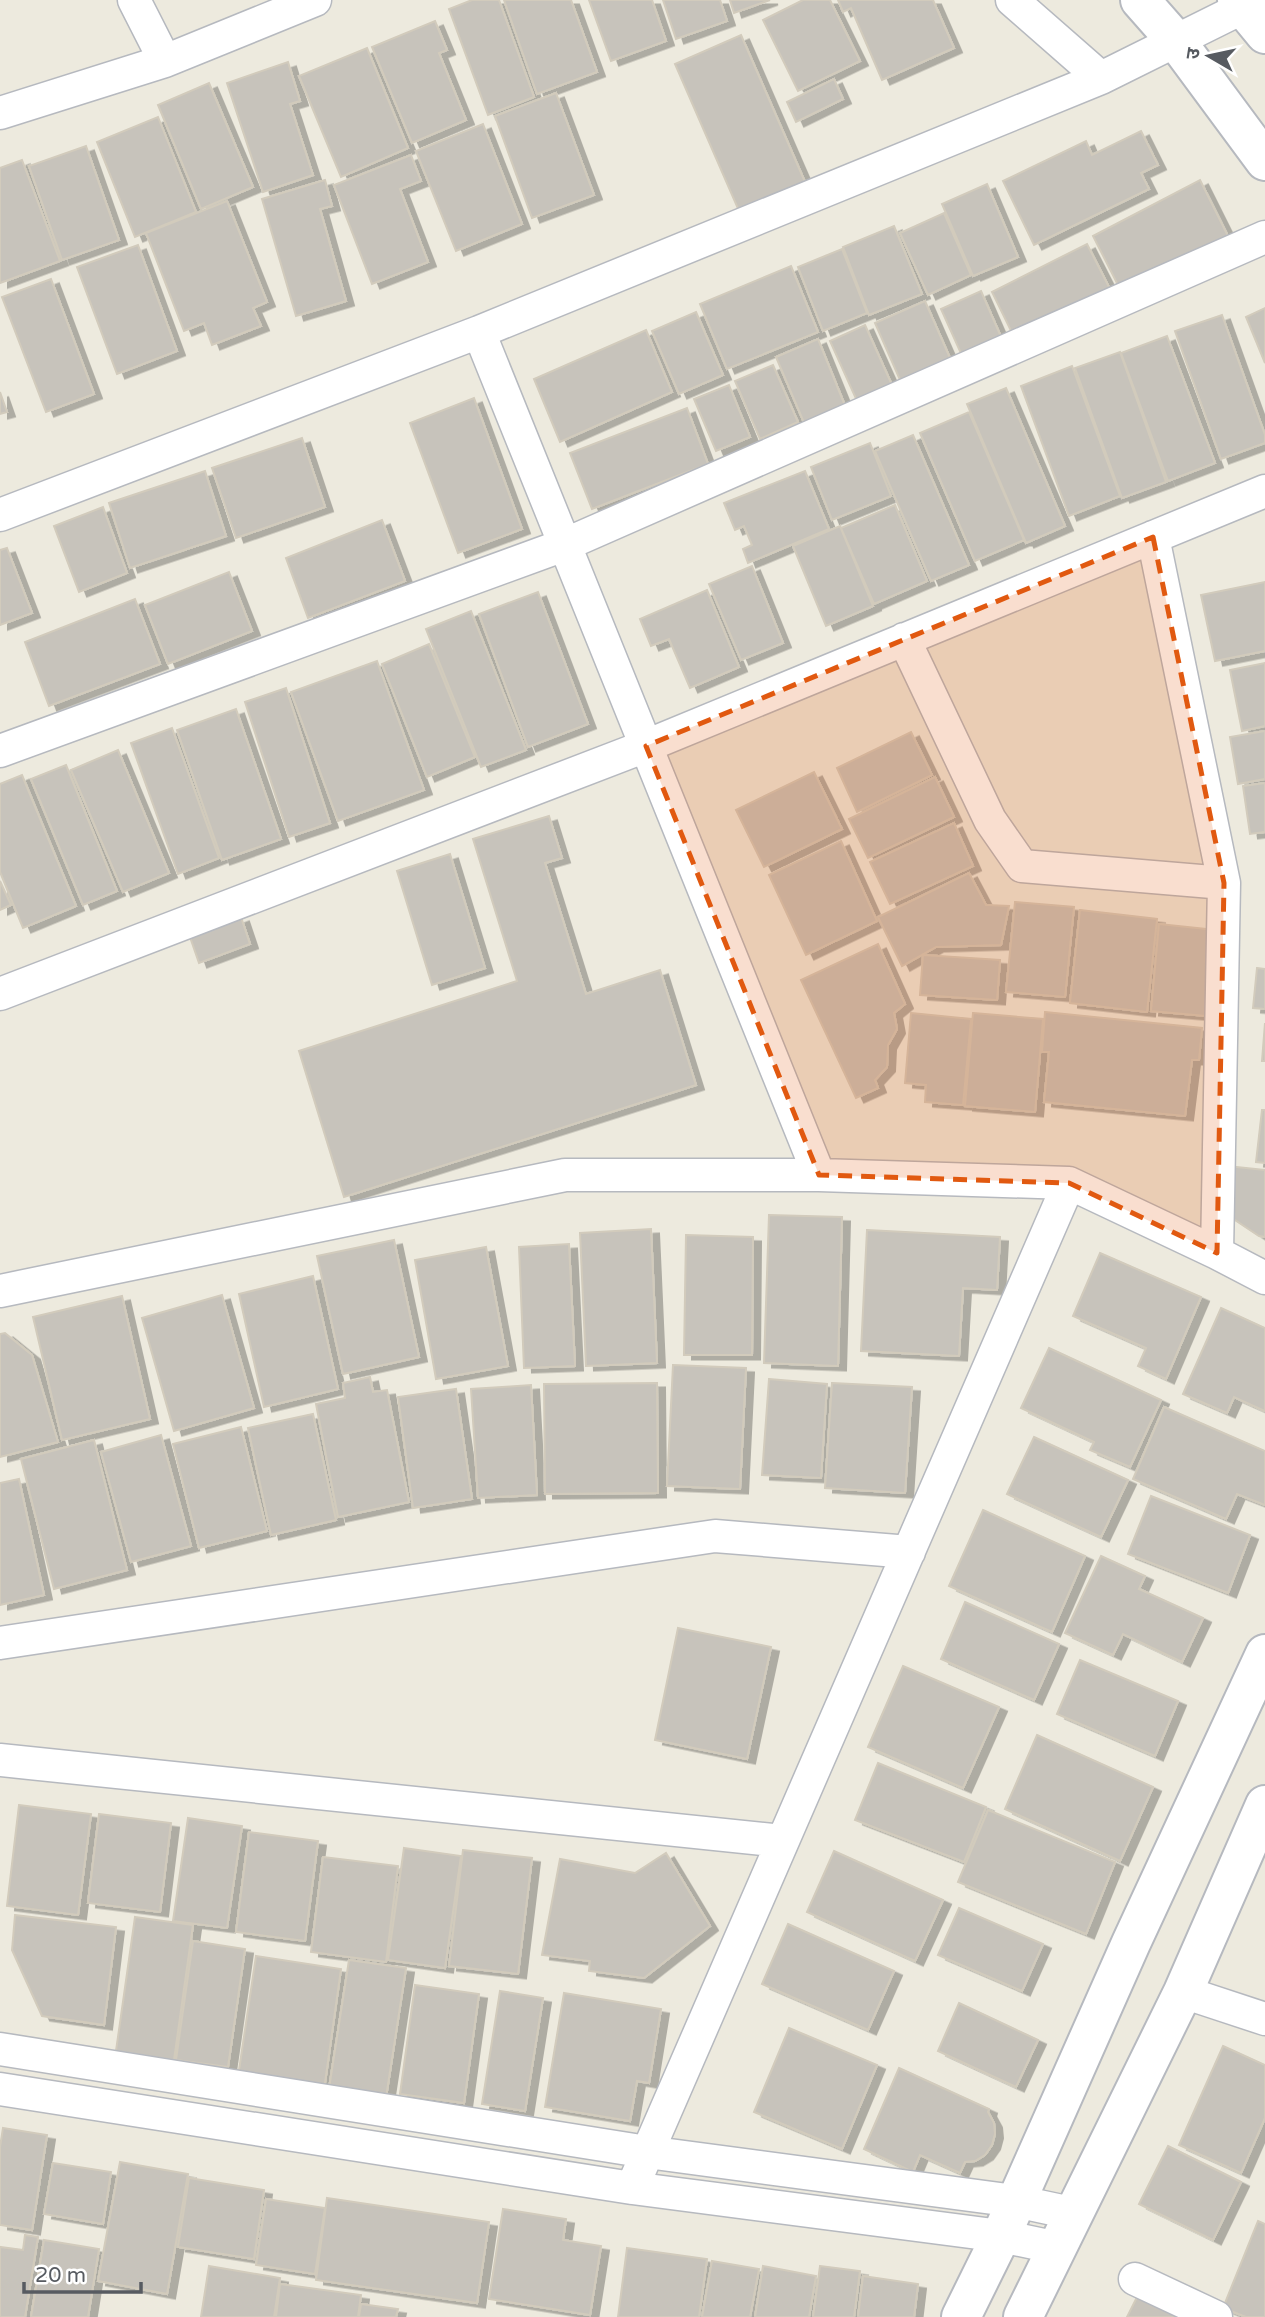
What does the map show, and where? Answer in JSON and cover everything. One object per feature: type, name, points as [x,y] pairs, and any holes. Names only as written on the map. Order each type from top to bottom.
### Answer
[{"type":"street","points":[[134,0],[165,61]]},
{"type":"street","points":[[0,113],[165,61],[315,0]]},
{"type":"street","points":[[1012,0],[1101,78]]},
{"type":"street","points":[[1140,0],[1177,42],[1265,161]]},
{"type":"street","points":[[0,515],[479,332],[1101,78],[1251,11]]},
{"type":"street","points":[[0,751],[564,545],[1265,237]]},
{"type":"street","points":[[479,332],[819,1175]]},
{"type":"street","points":[[0,994],[646,746],[1265,491]]},
{"type":"street","points":[[1153,537],[1224,883],[1217,1252]]},
{"type":"street","points":[[904,639],[990,820],[1022,866],[1224,883]]},
{"type":"street","points":[[0,1291],[565,1175],[819,1175],[1069,1183],[1217,1252],[1265,1278]]},
{"type":"street","points":[[632,2188],[1069,1183]]},
{"type":"street","points":[[0,1643],[715,1536],[908,1552]]},
{"type":"street","points":[[961,2317],[1001,2236],[1265,1654]]},
{"type":"street","points":[[0,1760],[782,1841]]},
{"type":"street","points":[[1023,2317],[1184,1992],[1265,1805]]},
{"type":"street","points":[[1184,1992],[1265,2019]]},
{"type":"street","points":[[0,2049],[647,2152],[1015,2201],[1076,2214]]},
{"type":"street","points":[[0,2089],[632,2188],[1001,2236],[1058,2248]]},
{"type":"street","points":[[1135,2279],[1216,2317]]},
{"type":"highlighted area","points":[[1153,537],[1224,883],[1217,1253],[1069,1183],[819,1175],[646,746]]},
{"type":"building","points":[[472,0],[499,0],[534,97],[488,115],[449,9]]},
{"type":"building","points":[[504,0],[571,0],[597,72],[537,94]]},
{"type":"building","points":[[589,0],[652,0],[666,41],[611,61]]},
{"type":"building","points":[[663,0],[720,0],[727,21],[676,39]]},
{"type":"building","points":[[730,0],[770,0],[734,13]]},
{"type":"building","points":[[803,0],[830,0],[860,61],[798,91],[763,20]]},
{"type":"building","points":[[838,0],[933,0],[954,48],[882,80],[851,8],[843,12]]},
{"type":"building","points":[[435,21],[447,50],[439,53],[466,120],[412,143],[372,47]]},
{"type":"building","points":[[741,35],[805,182],[739,211],[675,64]]},
{"type":"building","points":[[367,48],[408,148],[341,177],[299,76]]},
{"type":"building","points":[[288,62],[300,101],[290,104],[313,175],[263,192],[227,83]]},
{"type":"building","points":[[834,79],[843,99],[796,122],[787,102]]},
{"type":"building","points":[[209,83],[253,187],[201,209],[158,105]]},
{"type":"building","points":[[556,93],[594,195],[532,218],[495,116]]},
{"type":"building","points":[[158,117],[196,212],[135,237],[97,142]]},
{"type":"building","points":[[483,124],[522,224],[456,251],[416,151]]},
{"type":"building","points":[[1141,131],[1158,165],[1141,173],[1149,189],[1034,245],[1003,181],[1086,141],[1092,155]]},
{"type":"building","points":[[86,146],[119,240],[62,260],[29,166]]},
{"type":"building","points":[[411,155],[421,181],[400,189],[428,262],[372,284],[334,185]]},
{"type":"building","points":[[22,160],[60,261],[0,283],[0,168]]},
{"type":"building","points":[[325,180],[332,206],[320,209],[346,301],[296,316],[262,199]]},
{"type":"building","points":[[1200,180],[1229,238],[1122,293],[1093,236]]},
{"type":"building","points":[[987,184],[1018,257],[973,276],[942,204]]},
{"type":"building","points":[[227,201],[267,302],[253,308],[261,326],[212,345],[204,323],[184,331],[146,233]]},
{"type":"building","points":[[944,213],[971,275],[928,295],[900,233]]},
{"type":"building","points":[[894,226],[922,294],[869,315],[843,247]]},
{"type":"building","points":[[1087,244],[1110,289],[1014,337],[992,292]]},
{"type":"building","points":[[138,245],[177,351],[117,374],[77,267]]},
{"type":"building","points":[[842,249],[867,313],[823,331],[798,267]]},
{"type":"building","points":[[791,266],[818,332],[727,369],[700,304]]},
{"type":"building","points":[[51,279],[94,394],[46,412],[2,297]]},
{"type":"building","points":[[981,291],[1002,339],[963,358],[941,309]]},
{"type":"building","points":[[925,301],[950,358],[900,380],[875,323]]},
{"type":"building","points":[[1265,308],[1265,363],[1246,317]]},
{"type":"building","points":[[696,312],[723,375],[679,394],[652,331]]},
{"type":"building","points":[[1222,315],[1265,435],[1265,443],[1221,459],[1175,331]]},
{"type":"building","points":[[865,325],[892,385],[857,401],[830,341]]},
{"type":"building","points":[[646,330],[672,392],[560,442],[534,379]]},
{"type":"building","points":[[1167,336],[1215,463],[1168,481],[1121,353]]},
{"type":"building","points":[[818,339],[846,408],[805,425],[776,357]]},
{"type":"building","points":[[1120,352],[1166,482],[1122,498],[1075,368]]},
{"type":"building","points":[[773,365],[798,422],[760,439],[735,381]]},
{"type":"building","points":[[1072,366],[1120,496],[1069,516],[1021,386]]},
{"type":"building","points":[[729,385],[750,437],[716,451],[694,399]]},
{"type":"building","points":[[1006,388],[1065,526],[1026,543],[967,404]]},
{"type":"building","points":[[0,392],[7,412],[0,414]]},
{"type":"building","points":[[474,398],[522,529],[458,553],[410,423]]},
{"type":"building","points":[[687,408],[708,464],[592,509],[570,453]]},
{"type":"building","points":[[969,412],[1024,540],[975,561],[920,433]]},
{"type":"building","points":[[913,435],[969,565],[931,581],[875,451]]},
{"type":"building","points":[[302,438],[325,507],[236,538],[212,468]]},
{"type":"building","points":[[870,443],[891,496],[832,520],[811,467]]},
{"type":"building","points":[[205,471],[226,536],[130,568],[109,503]]},
{"type":"building","points":[[805,471],[829,529],[748,563],[743,549],[752,545],[744,526],[735,530],[724,503]]},
{"type":"building","points":[[895,505],[927,581],[874,604],[841,528]]},
{"type":"building","points":[[103,507],[127,573],[79,592],[54,526]]},
{"type":"building","points":[[382,520],[405,581],[308,618],[286,558]]},
{"type":"building","points":[[840,526],[873,606],[826,626],[793,546]]},
{"type":"building","points":[[7,548],[32,613],[0,625],[0,550]]},
{"type":"building","points":[[752,566],[783,643],[741,660],[709,584]]},
{"type":"building","points":[[229,572],[252,631],[168,664],[145,605]]},
{"type":"building","points":[[1265,582],[1265,651],[1215,661],[1201,595]]},
{"type":"building","points":[[707,590],[739,667],[690,688],[669,639],[651,646],[640,619]]},
{"type":"building","points":[[538,592],[588,724],[528,747],[479,614]]},
{"type":"building","points":[[135,599],[160,664],[49,706],[25,642]]},
{"type":"building","points":[[471,611],[526,750],[481,767],[426,629]]},
{"type":"building","points":[[429,644],[475,757],[427,777],[382,664]]},
{"type":"building","points":[[377,661],[424,790],[338,821],[291,692]]},
{"type":"building","points":[[1265,663],[1265,726],[1242,731],[1230,670]]},
{"type":"building","points":[[286,688],[330,823],[289,837],[245,702]]},
{"type":"building","points":[[236,709],[281,839],[222,860],[177,730]]},
{"type":"building","points":[[172,728],[219,858],[178,874],[131,743]]},
{"type":"building","points":[[1265,731],[1265,779],[1238,784],[1230,737]]},
{"type":"building","points":[[911,732],[932,775],[857,812],[837,768]]},
{"type":"building","points":[[118,750],[169,873],[123,892],[71,770]]},
{"type":"building","points":[[66,765],[117,891],[83,905],[31,779]]},
{"type":"building","points":[[814,772],[842,829],[764,867],[736,810]]},
{"type":"building","points":[[22,775],[76,906],[23,928],[0,872],[0,784]]},
{"type":"building","points":[[935,777],[954,817],[868,858],[849,819]]},
{"type":"building","points":[[1265,783],[1265,832],[1250,834],[1243,786]]},
{"type":"building","points":[[549,816],[562,858],[545,863],[586,994],[660,970],[696,1085],[344,1197],[299,1051],[517,981],[473,839]]},
{"type":"building","points":[[954,823],[973,866],[890,904],[870,862]]},
{"type":"building","points":[[841,841],[877,921],[806,955],[769,875]]},
{"type":"building","points":[[450,854],[485,968],[432,985],[397,871]]},
{"type":"building","points":[[969,873],[986,905],[1009,906],[1001,945],[936,947],[902,966],[878,917]]},
{"type":"building","points":[[0,881],[11,905],[0,910]]},
{"type":"building","points":[[1015,902],[1074,907],[1065,997],[1006,992]]},
{"type":"building","points":[[1080,910],[1157,919],[1147,1012],[1070,1003]]},
{"type":"building","points":[[241,917],[250,944],[199,963],[190,937]]},
{"type":"building","points":[[1159,924],[1215,930],[1206,1016],[1151,1011]]},
{"type":"building","points":[[878,944],[905,1004],[894,1013],[897,1029],[888,1045],[887,1067],[875,1080],[878,1088],[856,1098],[801,980]]},
{"type":"building","points":[[923,955],[1000,960],[997,1000],[920,995]]},
{"type":"building","points":[[1257,968],[1265,969],[1265,1009],[1253,1008]]},
{"type":"building","points":[[1045,1012],[1202,1028],[1199,1060],[1192,1060],[1185,1116],[1044,1102],[1049,1052],[1042,1052]]},
{"type":"building","points":[[911,1013],[971,1019],[963,1105],[925,1102],[926,1085],[905,1083]]},
{"type":"building","points":[[973,1013],[1043,1019],[1035,1112],[965,1106]]},
{"type":"building","points":[[1265,1023],[1265,1061],[1262,1061]]},
{"type":"building","points":[[1262,1110],[1265,1110],[1265,1163],[1256,1162]]},
{"type":"building","points":[[1227,1166],[1265,1170],[1265,1237],[1259,1236],[1223,1212]]},
{"type":"building","points":[[769,1215],[842,1217],[838,1366],[764,1363]]},
{"type":"building","points":[[651,1229],[657,1363],[586,1366],[580,1233]]},
{"type":"building","points":[[867,1230],[1000,1237],[997,1290],[963,1288],[959,1356],[861,1351]]},
{"type":"building","points":[[686,1235],[753,1237],[752,1355],[684,1355]]},
{"type":"building","points":[[394,1240],[419,1357],[343,1374],[317,1256]]},
{"type":"building","points":[[569,1244],[575,1366],[524,1368],[519,1247]]},
{"type":"building","points":[[486,1247],[508,1366],[436,1379],[415,1260]]},
{"type":"building","points":[[1100,1253],[1201,1297],[1166,1379],[1138,1366],[1146,1348],[1073,1316]]},
{"type":"building","points":[[313,1276],[338,1389],[264,1407],[239,1294]]},
{"type":"building","points":[[222,1295],[254,1408],[174,1431],[142,1318]]},
{"type":"building","points":[[122,1296],[150,1419],[62,1440],[33,1317]]},
{"type":"building","points":[[1221,1308],[1265,1328],[1265,1411],[1234,1397],[1227,1413],[1183,1394]]},
{"type":"building","points":[[5,1333],[32,1355],[58,1442],[0,1457],[0,1334]]},
{"type":"building","points":[[1049,1348],[1161,1400],[1130,1467],[1090,1450],[1094,1442],[1021,1408]]},
{"type":"building","points":[[673,1365],[746,1368],[740,1489],[667,1486]]},
{"type":"building","points":[[370,1377],[373,1392],[387,1390],[409,1502],[338,1517],[316,1404],[345,1398],[343,1383]]},
{"type":"building","points":[[769,1379],[827,1384],[821,1478],[762,1475]]},
{"type":"building","points":[[657,1383],[658,1493],[545,1494],[544,1384]]},
{"type":"building","points":[[832,1383],[912,1387],[905,1493],[825,1488]]},
{"type":"building","points":[[531,1385],[537,1495],[478,1498],[471,1389]]},
{"type":"building","points":[[456,1389],[472,1499],[413,1508],[398,1397]]},
{"type":"building","points":[[1164,1407],[1265,1451],[1265,1505],[1237,1494],[1226,1519],[1133,1479]]},
{"type":"building","points":[[313,1414],[336,1520],[271,1535],[248,1428]]},
{"type":"building","points":[[241,1427],[267,1531],[199,1548],[173,1444]]},
{"type":"building","points":[[161,1435],[191,1546],[131,1562],[101,1452]]},
{"type":"building","points":[[1034,1437],[1128,1480],[1101,1537],[1007,1494]]},
{"type":"building","points":[[94,1440],[127,1570],[54,1589],[21,1459]]},
{"type":"building","points":[[19,1479],[44,1595],[0,1605],[0,1483]]},
{"type":"building","points":[[1151,1496],[1250,1535],[1228,1593],[1128,1554]]},
{"type":"building","points":[[983,1510],[1085,1556],[1052,1632],[949,1586]]},
{"type":"building","points":[[1101,1556],[1145,1576],[1139,1589],[1203,1618],[1182,1662],[1123,1634],[1113,1655],[1065,1633]]},
{"type":"building","points":[[965,1602],[1059,1644],[1034,1700],[941,1659]]},
{"type":"building","points":[[678,1628],[771,1647],[747,1759],[655,1740]]},
{"type":"building","points":[[1080,1660],[1178,1701],[1155,1756],[1057,1714]]},
{"type":"building","points":[[903,1666],[999,1707],[963,1788],[868,1747]]},
{"type":"building","points":[[1037,1735],[1153,1787],[1120,1861],[1005,1809]]},
{"type":"building","points":[[878,1763],[986,1807],[964,1862],[855,1820]]},
{"type":"building","points":[[19,1805],[91,1814],[78,1915],[7,1906]]},
{"type":"building","points":[[988,1810],[1115,1862],[1086,1934],[958,1882]]},
{"type":"building","points":[[99,1814],[171,1823],[160,1912],[88,1903]]},
{"type":"building","points":[[188,1818],[242,1826],[227,1928],[173,1921]]},
{"type":"building","points":[[249,1832],[318,1841],[305,1941],[236,1932]]},
{"type":"building","points":[[404,1848],[461,1856],[445,1968],[388,1960]]},
{"type":"building","points":[[463,1850],[532,1858],[518,1974],[449,1966]]},
{"type":"building","points":[[834,1851],[943,1900],[915,1961],[807,1912]]},
{"type":"building","points":[[666,1853],[710,1926],[644,1978],[589,1971],[590,1961],[542,1955],[560,1859],[635,1873]]},
{"type":"building","points":[[323,1857],[398,1866],[386,1962],[311,1952]]},
{"type":"building","points":[[959,1908],[1043,1944],[1022,1991],[938,1955]]},
{"type":"building","points":[[15,1915],[116,1927],[104,2025],[42,2016],[12,1950]]},
{"type":"building","points":[[135,1917],[193,1925],[174,2060],[116,2051]]},
{"type":"building","points":[[788,1924],[894,1971],[868,2030],[762,1984]]},
{"type":"building","points":[[193,1941],[245,1949],[228,2067],[176,2060]]},
{"type":"building","points":[[256,1956],[341,1969],[324,2090],[238,2077]]},
{"type":"building","points":[[349,1960],[406,1968],[385,2104],[328,2095]]},
{"type":"building","points":[[415,1985],[479,1994],[464,2103],[400,2094]]},
{"type":"building","points":[[500,1991],[543,1998],[525,2111],[482,2104]]},
{"type":"building","points":[[564,1993],[661,2009],[649,2083],[637,2081],[630,2121],[545,2107]]},
{"type":"building","points":[[959,2003],[1038,2040],[1016,2087],[938,2051]]},
{"type":"building","points":[[789,2028],[877,2065],[842,2149],[754,2112]]},
{"type":"building","points":[[1223,2046],[1265,2065],[1265,2118],[1241,2173],[1179,2145]]},
{"type":"building","points":[[899,2068],[989,2109],[995,2134],[985,2155],[975,2161],[965,2162],[960,2173],[920,2155],[913,2172],[864,2149]]},
{"type":"building","points":[[3,2128],[47,2135],[32,2230],[0,2225],[0,2147]]},
{"type":"building","points":[[1168,2146],[1241,2182],[1213,2240],[1139,2204]]},
{"type":"building","points":[[120,2162],[188,2174],[167,2294],[98,2281]]},
{"type":"building","points":[[53,2163],[111,2172],[103,2224],[44,2214]]},
{"type":"building","points":[[189,2178],[264,2190],[254,2259],[178,2247]]},
{"type":"building","points":[[327,2198],[489,2222],[477,2303],[316,2280]]},
{"type":"building","points":[[266,2199],[325,2208],[315,2274],[256,2265]]},
{"type":"building","points":[[503,2209],[566,2219],[563,2240],[601,2246],[590,2315],[489,2299]]},
{"type":"building","points":[[1258,2221],[1265,2224],[1265,2317],[1246,2317],[1223,2308]]},
{"type":"building","points":[[25,2235],[38,2237],[25,2317],[0,2317],[0,2247],[23,2250]]},
{"type":"building","points":[[44,2240],[99,2249],[88,2317],[31,2317]]},
{"type":"building","points":[[627,2248],[707,2259],[699,2317],[618,2317]]},
{"type":"building","points":[[712,2261],[759,2269],[750,2317],[702,2317]]},
{"type":"building","points":[[209,2266],[280,2278],[274,2317],[201,2317]]},
{"type":"building","points":[[763,2266],[816,2276],[809,2317],[755,2317]]},
{"type":"building","points":[[820,2266],[860,2271],[854,2317],[813,2317]]},
{"type":"building","points":[[863,2276],[918,2284],[914,2317],[858,2317]]},
{"type":"building","points":[[280,2284],[361,2295],[358,2317],[276,2317]]},
{"type":"building","points":[[1138,2295],[1179,2317],[1127,2317]]},
{"type":"building","points":[[361,2304],[398,2309],[396,2317],[359,2317]]}]
